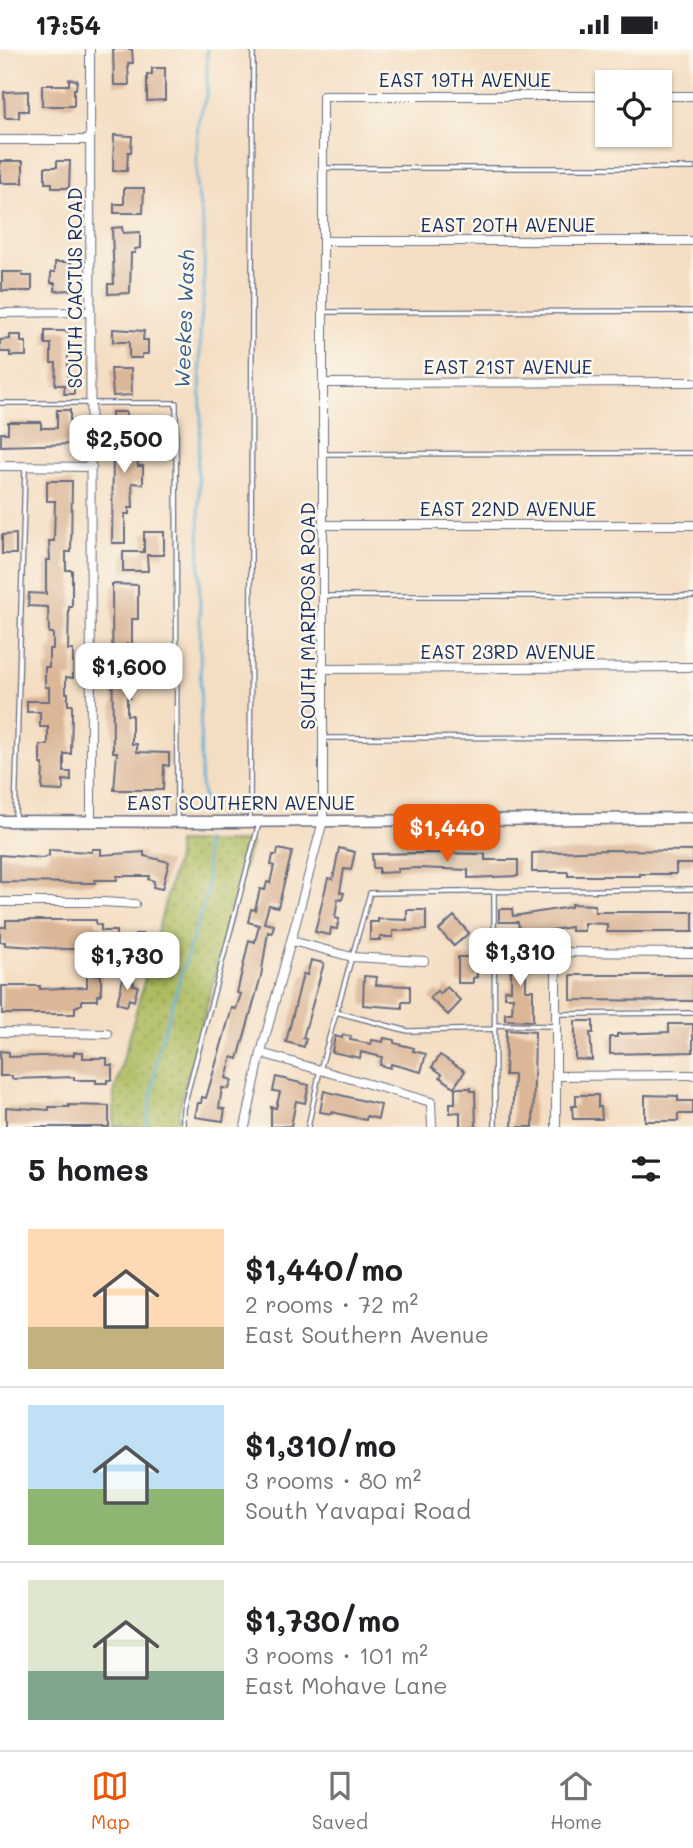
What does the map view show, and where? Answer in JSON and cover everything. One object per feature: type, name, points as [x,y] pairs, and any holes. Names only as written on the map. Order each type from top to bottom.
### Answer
[{"type":"main road","name":"EAST SOUTHERN AVENUE","points":[[0,821],[693,818]]},
{"type":"street","name":"SOUTH CACTUS ROAD","points":[[90,49],[91,821]]},
{"type":"street","name":"EAST 19TH AVENUE","points":[[323,96],[595,96]]},
{"type":"street","name":"SOUTH MARIPOSA ROAD","points":[[245,1127],[261,1053],[323,821],[323,96]]},
{"type":"street","points":[[672,96],[693,96]]},
{"type":"street","points":[[0,140],[90,140]]},
{"type":"street","name":"EAST 20TH AVENUE","points":[[323,241],[693,241]]},
{"type":"street","points":[[0,313],[90,312]]},
{"type":"street","name":"EAST 21ST AVENUE","points":[[323,383],[693,383]]},
{"type":"street","points":[[0,466],[92,467]]},
{"type":"street","name":"EAST 22ND AVENUE","points":[[324,525],[693,525]]},
{"type":"street","name":"EAST 23RD AVENUE","points":[[323,669],[693,667]]},
{"type":"street","points":[[0,902],[135,904]]},
{"type":"street","points":[[292,941],[352,957],[424,961]]},
{"type":"street","points":[[556,1127],[556,952],[693,953]]},
{"type":"street","points":[[0,1032],[108,1034]]},
{"type":"street","points":[[261,1053],[432,1102],[432,1127]]},
{"type":"street","points":[[556,1076],[693,1075]]},
{"type":"lane","points":[[183,1127],[183,1109],[255,821],[253,49]]},
{"type":"lane","points":[[323,168],[693,168]]},
{"type":"lane","points":[[323,312],[693,311]]},
{"type":"lane","points":[[0,403],[176,403],[177,822]]},
{"type":"lane","points":[[324,454],[693,453]]},
{"type":"lane","points":[[15,821],[25,467]]},
{"type":"lane","points":[[323,596],[693,596]]},
{"type":"lane","points":[[323,738],[693,737]]},
{"type":"lane","points":[[308,1127],[320,1070],[370,893],[693,889]]},
{"type":"lane","points":[[494,890],[495,1127]]},
{"type":"lane","points":[[337,1012],[408,1031],[556,1026]]},
{"type":"lane","points":[[556,1014],[693,1013]]},
{"type":"green space","points":[[177,842],[251,842],[179,1110],[179,1127],[114,1127],[114,1094],[177,858]]},
{"type":"building","points":[[113,49],[132,49],[133,63],[128,63],[129,85],[114,85]]},
{"type":"building","points":[[152,68],[165,68],[165,100],[147,101],[147,75],[152,75]]},
{"type":"building","points":[[69,79],[77,80],[74,106],[42,106],[42,85],[69,85]]},
{"type":"building","points":[[28,91],[28,111],[19,111],[19,118],[5,118],[4,92]]},
{"type":"building","points":[[114,135],[132,136],[127,171],[113,171]]},
{"type":"building","points":[[0,161],[23,161],[23,183],[0,183]]},
{"type":"building","points":[[57,161],[70,161],[69,188],[52,188],[52,183],[45,183],[45,167],[57,167]]},
{"type":"building","points":[[124,188],[144,188],[143,213],[114,213],[114,204],[124,204]]},
{"type":"building","points":[[122,227],[123,233],[140,232],[140,248],[131,253],[130,293],[108,294],[108,284],[114,284],[112,228]]},
{"type":"building","points":[[55,262],[71,262],[71,290],[55,291],[55,283],[51,283],[51,272],[55,272]]},
{"type":"building","points":[[2,272],[22,272],[22,276],[32,276],[32,291],[2,291]]},
{"type":"building","points":[[113,329],[144,331],[143,340],[148,340],[148,354],[142,354],[142,358],[129,358],[129,342],[113,342]]},
{"type":"building","points":[[45,331],[68,331],[68,382],[74,382],[74,394],[64,394],[65,385],[55,385],[56,363],[51,363],[51,344],[45,344]]},
{"type":"building","points":[[10,335],[21,335],[21,342],[26,342],[26,356],[10,356],[10,352],[0,352],[0,340],[10,339]]},
{"type":"building","points":[[111,369],[131,369],[132,395],[113,396]]},
{"type":"building","points":[[57,410],[70,410],[70,431],[78,431],[78,444],[1,446],[1,433],[8,433],[8,422],[41,422],[41,428],[57,428]]},
{"type":"building","points":[[112,412],[126,412],[126,419],[132,420],[134,450],[137,450],[138,466],[143,466],[143,484],[132,483],[133,508],[129,508],[129,514],[125,514],[125,543],[112,543],[113,451],[118,451],[118,432],[112,432]]},
{"type":"building","points":[[47,481],[72,481],[71,552],[66,552],[66,570],[72,570],[68,650],[73,650],[73,678],[66,677],[68,705],[72,705],[71,754],[64,754],[64,772],[71,772],[71,781],[63,780],[63,791],[42,790],[43,764],[40,764],[40,745],[48,745],[48,727],[40,727],[40,712],[27,712],[27,701],[49,701],[49,687],[45,687],[45,667],[49,667],[49,649],[53,649],[53,633],[49,633],[48,607],[28,606],[29,593],[46,594],[46,560],[50,560],[49,541],[54,541],[55,501],[47,501]]},
{"type":"building","points":[[144,532],[164,532],[164,555],[147,555],[148,571],[123,571],[123,552],[144,552]]},
{"type":"building","points":[[16,534],[16,554],[2,554],[2,535]]},
{"type":"building","points":[[112,584],[138,585],[138,619],[132,619],[132,644],[127,644],[126,660],[130,660],[130,666],[135,666],[134,674],[130,674],[127,715],[132,715],[132,744],[137,744],[137,752],[169,753],[169,766],[164,765],[163,790],[114,790],[117,752],[113,752]]},
{"type":"building","points":[[339,848],[355,852],[351,870],[344,869],[340,892],[344,893],[342,900],[338,899],[335,918],[339,919],[337,929],[331,928],[330,935],[315,932],[328,878],[333,879]]},
{"type":"building","points":[[92,849],[101,849],[101,855],[144,852],[144,856],[169,862],[162,889],[153,887],[154,881],[148,879],[149,876],[117,876],[117,880],[95,880],[95,883],[0,882],[0,855],[43,858],[49,856],[49,850],[92,852]]},
{"type":"building","points":[[278,849],[292,852],[278,907],[269,905],[264,923],[274,925],[272,933],[268,932],[261,976],[238,1059],[232,1057],[226,1078],[232,1080],[229,1089],[222,1088],[219,1108],[225,1109],[223,1121],[195,1117],[198,1103],[201,1103],[202,1097],[206,1098],[232,1008],[236,1009],[241,994],[237,993],[249,940],[255,942],[259,925],[248,922],[251,909],[255,910],[260,889],[265,890],[267,882],[270,883],[274,866],[271,865],[273,855],[277,855]]},
{"type":"building","points":[[693,851],[693,864],[676,864],[676,874],[640,876],[568,876],[568,872],[532,872],[532,853]]},
{"type":"building","points":[[372,854],[485,854],[485,860],[518,860],[518,876],[468,878],[468,870],[418,868],[379,873],[379,868],[373,868]]},
{"type":"building","points":[[571,904],[595,905],[595,912],[693,912],[693,932],[607,932],[607,924],[584,923],[584,931],[571,931],[571,927],[520,935],[518,922],[499,922],[499,909],[512,909],[513,916],[571,907]]},
{"type":"building","points":[[407,910],[426,910],[426,930],[393,931],[393,937],[370,940],[370,922],[378,922],[378,919],[407,920]]},
{"type":"building","points":[[454,916],[469,933],[454,946],[439,930]]},
{"type":"building","points":[[6,920],[96,920],[96,925],[101,925],[101,931],[116,931],[116,940],[135,941],[135,934],[144,934],[144,965],[130,965],[130,958],[106,957],[107,944],[81,944],[81,949],[5,945],[5,942],[0,942],[0,927],[6,927]]},
{"type":"building","points":[[511,946],[526,946],[526,990],[533,990],[533,1021],[505,1020],[505,1013],[512,1013],[513,997],[505,997],[505,990],[511,990]]},
{"type":"building","points":[[458,957],[472,957],[472,967],[477,967],[477,977],[473,978],[473,983],[458,983]]},
{"type":"building","points":[[311,960],[324,963],[303,1038],[306,1039],[304,1047],[286,1042],[303,974],[307,975]]},
{"type":"building","points":[[87,975],[101,975],[101,995],[97,995],[97,1000],[82,1000],[82,1004],[75,1007],[75,1014],[2,1014],[2,986],[40,986],[40,989],[87,987]]},
{"type":"building","points":[[571,975],[693,975],[693,1001],[571,1000]]},
{"type":"building","points":[[364,976],[377,977],[376,985],[410,986],[410,1002],[402,1002],[402,1008],[363,1005]]},
{"type":"building","points":[[123,979],[138,986],[134,1001],[129,999],[127,1006],[117,1003]]},
{"type":"building","points":[[447,987],[461,1001],[448,1015],[430,998]]},
{"type":"building","points":[[575,1021],[593,1021],[593,1033],[590,1033],[592,1060],[575,1059]]},
{"type":"building","points":[[669,1024],[693,1024],[693,1052],[610,1054],[610,1037],[617,1037],[617,1034],[669,1032]]},
{"type":"building","points":[[506,1030],[535,1032],[533,1127],[512,1127],[514,1075],[505,1075]]},
{"type":"building","points":[[343,1035],[351,1036],[350,1040],[371,1044],[372,1040],[383,1042],[384,1038],[414,1048],[413,1051],[426,1054],[421,1072],[391,1064],[390,1068],[380,1065],[382,1057],[361,1052],[360,1058],[332,1052],[335,1036],[342,1038]]},
{"type":"building","points":[[0,1051],[9,1052],[9,1057],[74,1055],[74,1052],[83,1052],[83,1058],[107,1058],[107,1065],[112,1065],[112,1080],[96,1083],[96,1080],[74,1080],[74,1077],[12,1079],[12,1076],[0,1076]]},
{"type":"building","points":[[440,1055],[465,1071],[454,1087],[432,1067]]},
{"type":"building","points":[[276,1077],[309,1085],[305,1103],[296,1101],[291,1126],[271,1127],[271,1107],[276,1108],[280,1092],[273,1091]]},
{"type":"building","points":[[455,1088],[471,1088],[471,1091],[475,1091],[476,1127],[460,1127],[460,1112],[450,1113],[450,1103],[455,1103]]},
{"type":"building","points":[[324,1091],[381,1105],[378,1119],[367,1116],[366,1120],[320,1112]]},
{"type":"building","points":[[576,1095],[598,1095],[602,1119],[573,1119],[572,1106],[576,1106]]},
{"type":"building","points":[[645,1095],[678,1096],[678,1101],[693,1101],[693,1114],[678,1114],[678,1121],[645,1121]]},
{"type":"building","points":[[109,1106],[109,1127],[6,1127],[6,1107],[49,1110],[49,1107]]},
{"type":"waterway","name":"Weekes Wash","points":[[204,802],[201,785],[197,468],[201,424],[200,333],[204,287],[204,230],[196,183],[198,123],[207,93],[207,49]]},
{"type":"waterway","name":"Weekes Wash","points":[[147,1127],[159,1047],[208,889],[205,839]]}]
